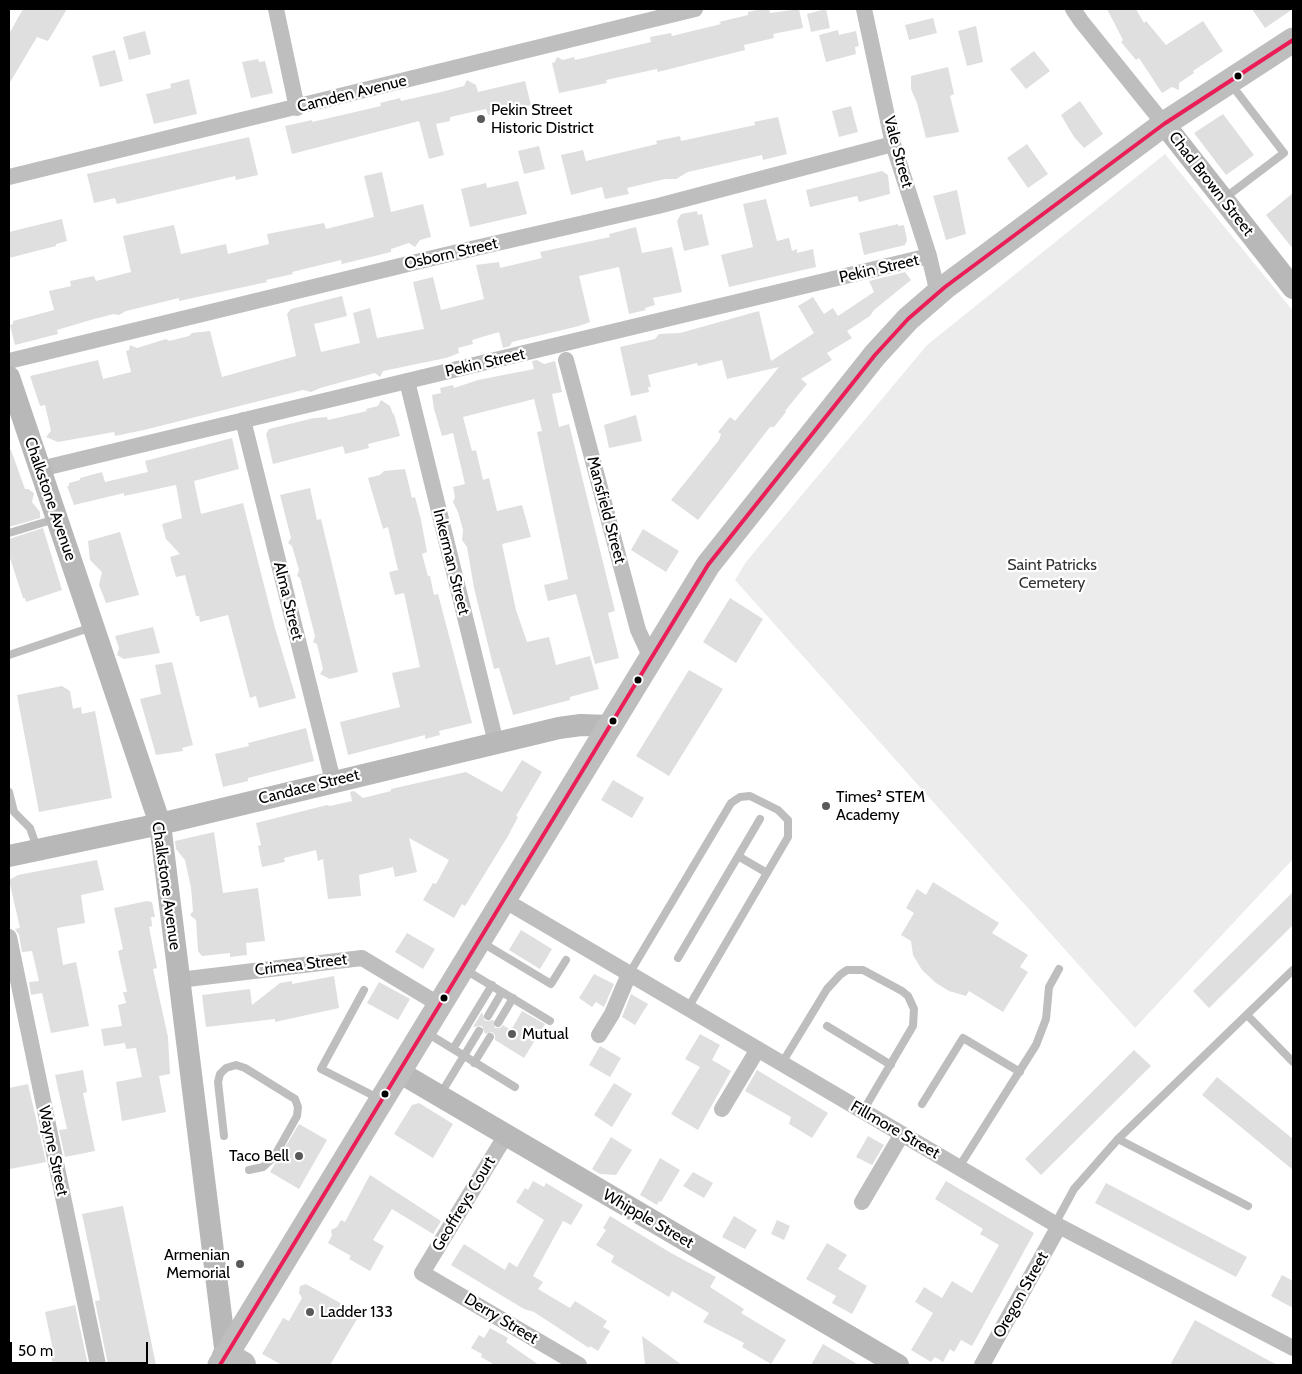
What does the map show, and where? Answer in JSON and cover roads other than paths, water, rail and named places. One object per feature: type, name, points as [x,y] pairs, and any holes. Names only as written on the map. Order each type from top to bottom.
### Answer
[{"type":"main road","points":[[229,1362],[382,1100],[708,565],[875,354],[908,319],[938,294],[1164,124],[1293,40]]},
{"type":"street","points":[[276,9],[297,108]]},
{"type":"street","name":"Camden Avenue","points":[[9,177],[695,9]]},
{"type":"street","name":"Vale Street","points":[[864,9],[893,144],[929,256],[938,294]]},
{"type":"street","name":"Chad Brown Street","points":[[1073,9],[1081,22],[1293,288]]},
{"type":"street","name":"Osborn Street","points":[[9,361],[440,256],[676,201],[893,144]]},
{"type":"street","name":"Pekin Street","points":[[40,469],[929,256]]},
{"type":"street","name":"Mansfield Street","points":[[566,360],[638,630],[652,658]]},
{"type":"street","name":"Chalkstone Avenue","points":[[9,377],[160,824],[229,1362]]},
{"type":"street","name":"Inkerman Street","points":[[406,381],[496,743]]},
{"type":"street","name":"Alma Street","points":[[243,420],[333,781]]},
{"type":"street","name":"Candace Street","points":[[9,856],[160,824],[568,726],[610,726]]},
{"type":"street","name":"Fillmore Street","points":[[504,900],[1057,1225],[1293,1348]]},
{"type":"street","name":"Wayne Street","points":[[9,937],[98,1365]]},
{"type":"street","name":"Crimea Street","points":[[179,980],[362,958],[440,1005]]},
{"type":"street","points":[[599,1035],[614,1010],[629,974]]},
{"type":"street","points":[[722,1109],[758,1049]]},
{"type":"street","name":"Whipple Street","points":[[399,1072],[898,1365]]},
{"type":"street","points":[[862,1202],[902,1134]]},
{"type":"street","name":"Geoffreys Court","points":[[422,1273],[506,1135]]},
{"type":"street","name":"Oregon Street","points":[[982,1365],[1057,1225]]},
{"type":"street","name":"Derry Street","points":[[422,1273],[579,1365]]},
{"type":"lane","points":[[1223,199],[1284,154],[1229,82]]},
{"type":"lane","points":[[9,533],[57,518]]},
{"type":"lane","points":[[9,655],[94,626]]},
{"type":"lane","points":[[9,792],[14,812],[30,828],[37,850]]},
{"type":"lane","points":[[629,974],[727,808],[740,797],[759,799],[782,813],[788,820],[788,837],[688,1008]]},
{"type":"lane","points":[[678,958],[760,819]]},
{"type":"lane","points":[[738,856],[767,872]]},
{"type":"lane","points":[[479,942],[551,984],[566,960]]},
{"type":"lane","points":[[463,968],[550,1021]]},
{"type":"lane","points":[[959,1167],[1020,1072],[1041,1035],[1046,1020],[1049,987],[1059,969]]},
{"type":"lane","points":[[782,1063],[834,981],[847,970],[869,973],[902,991],[912,1002],[914,1009],[913,1026],[864,1111]]},
{"type":"lane","points":[[1057,1225],[1074,1190],[1118,1139],[1293,970]]},
{"type":"lane","points":[[453,1050],[492,985]]},
{"type":"lane","points":[[364,990],[321,1069],[382,1100]]},
{"type":"lane","points":[[488,1016],[502,992]]},
{"type":"lane","points":[[498,1022],[513,998]]},
{"type":"lane","points":[[1247,1015],[1293,1062]]},
{"type":"lane","points":[[827,1026],[891,1065]]},
{"type":"lane","points":[[440,1096],[479,1030]]},
{"type":"lane","points":[[424,1032],[515,1087]]},
{"type":"lane","points":[[474,1063],[490,1037]]},
{"type":"lane","points":[[922,1104],[964,1038],[1020,1072]]},
{"type":"lane","points":[[224,1136],[218,1082],[220,1074],[226,1068],[236,1065],[245,1068],[295,1099],[298,1107],[298,1116],[274,1157],[263,1167],[249,1170]]},
{"type":"lane","points":[[1118,1139],[1248,1206]]},
{"type":"place","name":"Pekin Street Historic District","points":[[481,119]]},
{"type":"place","name":"Times² STEM Academy","points":[[826,806]]},
{"type":"place","name":"Mutual","points":[[512,1034]]},
{"type":"place","name":"Taco Bell","points":[[299,1156]]},
{"type":"place","name":"Armenian Memorial","points":[[240,1264]]},
{"type":"place","name":"Ladder 133","points":[[310,1312]]},
{"type":"park label","name":"Saint Patricks Cemetery","points":[[1052,574]]}]
